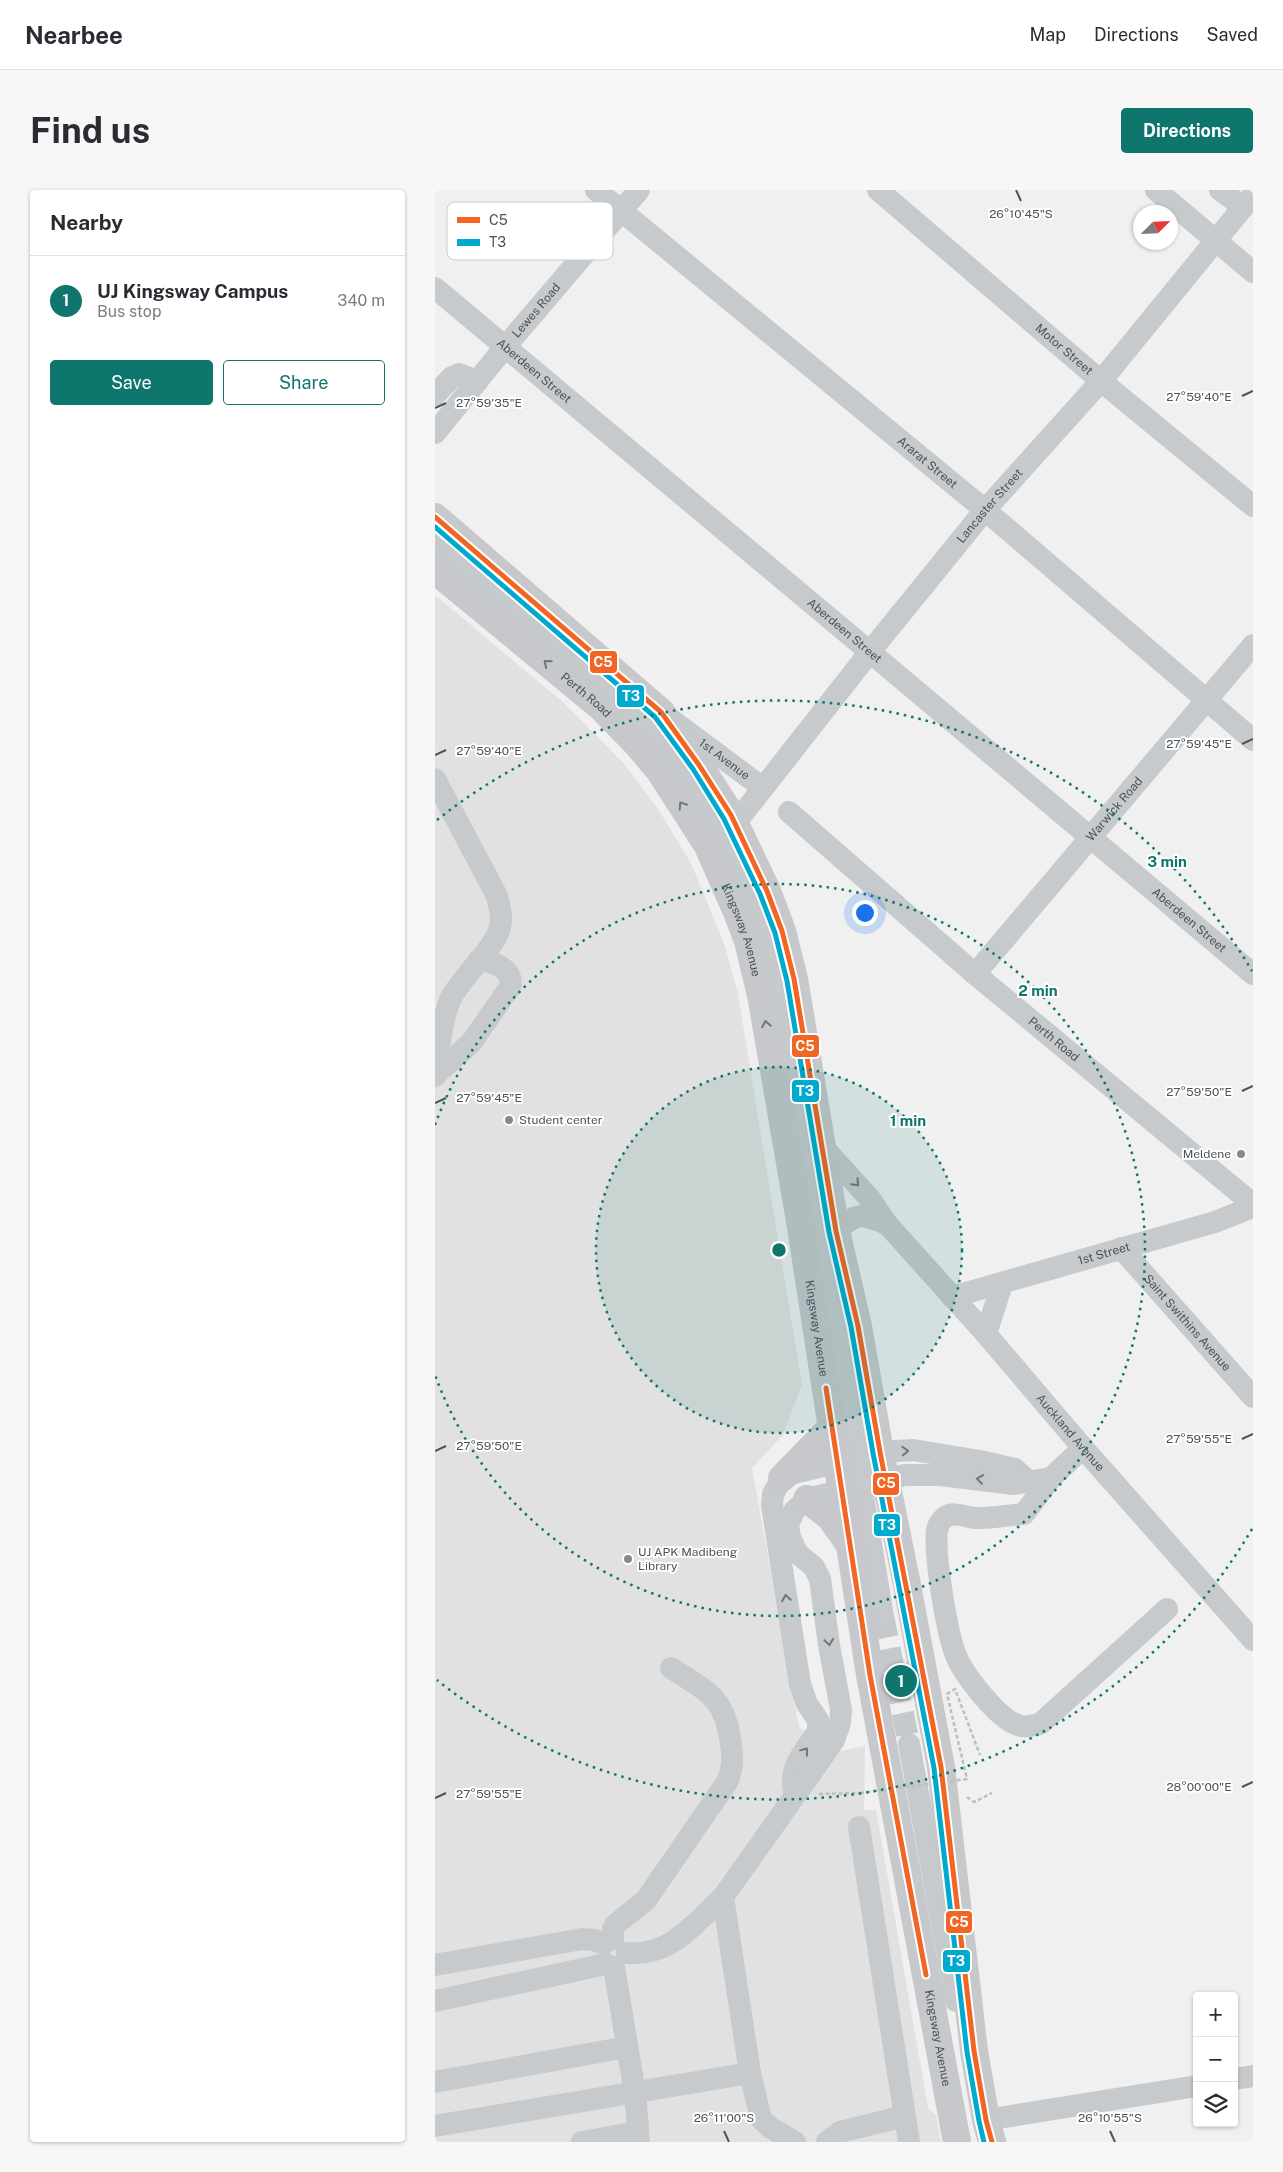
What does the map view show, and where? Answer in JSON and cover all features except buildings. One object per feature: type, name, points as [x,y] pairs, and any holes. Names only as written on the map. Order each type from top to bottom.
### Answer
[{"type":"main road","points":[[435,517],[661,712]]},
{"type":"main road","name":"Perth Road","points":[[435,570],[583,692],[620,726],[659,770],[708,846]]},
{"type":"main road","name":"Kingsway Avenue","points":[[661,712],[699,765],[735,825],[767,891],[782,931],[794,979],[836,1231],[858,1326],[858,1458],[863,1485],[909,1595],[941,1767],[974,2051],[987,2135]]},
{"type":"main road","name":"Kingsway Avenue","points":[[708,846],[745,934],[761,995],[832,1427],[858,1458],[863,1485],[849,1543],[870,1675],[957,2142]]},
{"type":"main road","points":[[782,1478],[832,1427]]},
{"type":"main road","points":[[807,1500],[830,1517],[849,1543]]},
{"type":"street","name":"Ararat Street","points":[[596,190],[610,202]]},
{"type":"street","name":"Lewes Road","points":[[613,222],[639,190]]},
{"type":"street","name":"Motor Street","points":[[878,190],[1101,381],[1253,506]]},
{"type":"street","points":[[1156,190],[1253,272]]},
{"type":"street","points":[[1221,190],[1248,201]]},
{"type":"street","name":"Lancaster Street","points":[[735,825],[869,653],[985,510],[1101,381],[1248,201]]},
{"type":"street","name":"Ararat Street","points":[[613,204],[985,510],[1253,740]]},
{"type":"street","name":"Lewes Road","points":[[435,433],[505,347],[580,260]]},
{"type":"street","name":"Aberdeen Street","points":[[435,288],[869,653],[1092,836],[1253,974]]},
{"type":"street","points":[[435,395],[452,377],[459,374],[477,381]]},
{"type":"street","points":[[435,543],[572,656],[628,707],[669,755],[699,798],[719,833],[746,888],[765,937],[780,1000],[858,1458]]},
{"type":"street","name":"Warwick Road","points":[[975,974],[1253,645]]},
{"type":"street","name":"1st Avenue","points":[[661,712],[763,788]]},
{"type":"street","points":[[435,779],[497,896],[501,927],[452,997],[440,1031],[435,1075]]},
{"type":"street","name":"Perth Road","points":[[789,812],[975,974],[1253,1206]]},
{"type":"street","points":[[435,1075],[471,1043],[510,988],[509,974],[501,966],[492,961],[479,960]]},
{"type":"street","name":"Auckland Avenue","points":[[823,1147],[870,1199],[887,1224],[986,1334],[1083,1448],[1253,1640]]},
{"type":"street","name":"1st Street","points":[[952,1297],[1215,1222],[1253,1206]]},
{"type":"street","name":"Auckland Avenue","points":[[836,1231],[851,1218],[857,1216],[869,1216],[887,1224]]},
{"type":"street","name":"Saint Swithins Avenue","points":[[1121,1248],[1253,1397]]},
{"type":"street","points":[[986,1334],[1002,1284]]},
{"type":"street","points":[[1083,1448],[1051,1478],[1024,1514],[975,1518],[954,1514],[942,1519],[937,1528],[936,1544],[947,1617],[956,1657],[975,1686],[1011,1722],[1019,1726],[1040,1724],[1167,1609]]},
{"type":"street","points":[[795,1795],[792,1782],[793,1768],[818,1731],[818,1720],[811,1712],[803,1696],[800,1684],[773,1518],[773,1494],[782,1478],[794,1473],[858,1458],[913,1450],[1015,1469],[1028,1481]]},
{"type":"street","points":[[435,2001],[613,1953],[641,1954],[662,1949],[677,1940],[723,1897],[834,1740],[840,1723],[841,1710],[829,1645],[820,1579],[814,1567],[797,1553],[790,1537],[790,1518],[794,1511],[807,1500],[905,1475],[920,1474],[977,1478],[1004,1483],[1051,1478]]},
{"type":"street","points":[[863,1485],[883,1616]]},
{"type":"street","points":[[583,2142],[639,2137],[635,2092],[613,1953],[613,1929],[616,1924],[646,1900],[731,1774],[732,1749],[724,1710],[703,1689],[671,1668]]},
{"type":"street","points":[[811,1712],[819,1716],[831,1713],[838,1706],[839,1696]]},
{"type":"street","points":[[909,1744],[987,2135],[1193,2087]]},
{"type":"street","points":[[859,1827],[909,2142]]},
{"type":"street","points":[[723,1897],[750,2073],[761,2119],[765,2124],[795,2142]]},
{"type":"street","points":[[435,1965],[582,1939],[594,1940],[613,1953]]},
{"type":"street","points":[[435,2082],[627,2046]]},
{"type":"street","points":[[435,2126],[750,2073]]},
{"type":"street","points":[[1238,2079],[1253,2076]]},
{"type":"street","points":[[827,2142],[840,2132],[905,2116]]},
{"type":"path","points":[[795,1795],[860,1793],[967,1779],[947,1694],[955,1690],[980,1756]]},
{"type":"path","points":[[958,1781],[961,1787]]},
{"type":"path","points":[[964,1794],[969,1800],[974,1802],[992,1794]]},
{"type":"shaded area","points":[[435,595],[565,704],[625,765],[658,809],[691,863],[725,946],[738,994],[802,1385],[783,1435],[752,1468],[799,1727],[836,1752],[865,1746],[864,1810],[876,1810],[928,2108],[936,2115],[941,2142],[435,2142]]},
{"type":"tunnel","points":[[883,1616],[909,1744]]},
{"type":"transit line","name":"C5","points":[[435,517],[661,712],[699,765],[731,815],[767,891],[782,931],[794,979],[836,1231],[858,1326],[880,1452],[941,1767],[974,2051],[986,2120],[992,2142]]},
{"type":"transit line","name":"T3","points":[[435,527],[655,717],[693,769],[724,819],[760,894],[775,933],[787,981],[829,1232],[851,1327],[873,1453],[934,1768],[967,2052],[984,2142]]},
{"type":"transit line","name":"C5","points":[[826,1388],[870,1675],[926,1975]]},
{"type":"place","name":"Student center","points":[[509,1120]]},
{"type":"place","name":"Meldene","points":[[1241,1154]]},
{"type":"place","name":"UJ APK Madibeng Library","points":[[628,1559]]},
{"type":"place","name":"UJ Kingsway Campus","points":[[901,1681]]}]
